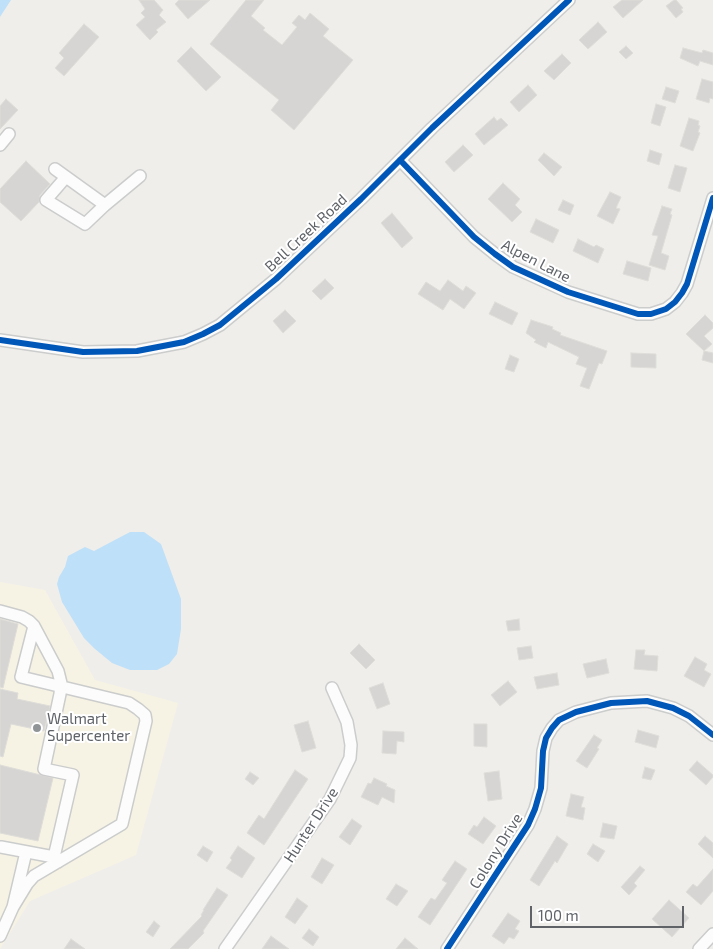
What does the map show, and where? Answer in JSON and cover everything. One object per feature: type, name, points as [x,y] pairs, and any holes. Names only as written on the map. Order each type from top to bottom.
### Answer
[{"type":"street","name":"Bell Creek Road","points":[[0,340],[83,352],[110,353],[164,347],[203,334],[237,313],[276,279],[569,0]]},
{"type":"street","points":[[0,145],[9,134]]},
{"type":"street","name":"Alpen Lane","points":[[400,160],[474,238],[494,254],[513,266],[560,288],[601,304],[638,314],[651,314],[666,310],[675,302],[687,284],[713,198]]},
{"type":"street","points":[[55,169],[105,206]]},
{"type":"street","points":[[66,177],[46,200],[85,224],[140,176]]},
{"type":"street","points":[[0,611],[22,617],[34,626],[54,660],[58,671],[60,694],[44,769],[73,775],[56,860]]},
{"type":"street","points":[[0,936],[13,908],[34,876],[56,860],[122,824],[146,722],[145,715],[129,703],[21,677],[34,626]]},
{"type":"street","name":"Hunter Drive","points":[[225,949],[330,799],[350,758],[351,745],[347,722],[332,688]]},
{"type":"street","name":"Colony Drive","points":[[447,949],[528,825],[541,788],[543,751],[546,738],[559,720],[576,712],[612,703],[647,701],[660,703],[681,712],[713,735]]},
{"type":"street","points":[[1,847],[56,860]]},
{"type":"street","points":[[13,908],[26,852]]},
{"type":"street","points":[[699,949],[713,934]]},
{"type":"shaded area","points":[[0,582],[45,590],[95,680],[178,703],[136,855],[30,901],[0,949]]},
{"type":"water","points":[[0,0],[11,0],[0,17]]},
{"type":"water","points":[[130,532],[144,532],[161,544],[181,599],[181,629],[177,654],[169,664],[157,670],[130,670],[112,663],[95,649],[84,638],[62,602],[57,584],[68,556],[85,547],[94,551]]},
{"type":"building","points":[[139,0],[154,0],[163,10],[159,15],[166,22],[156,30],[158,32],[150,40],[136,25],[145,17],[141,13],[145,9]]},
{"type":"building","points":[[179,0],[210,0],[188,19],[175,4]]},
{"type":"building","points":[[246,0],[264,0],[251,16],[265,28],[263,30],[282,45],[297,27],[292,23],[299,15],[305,20],[310,13],[329,29],[323,36],[353,60],[294,130],[271,110],[279,100],[210,44]]},
{"type":"building","points":[[622,0],[643,0],[623,18],[613,7]]},
{"type":"building","points":[[674,0],[683,8],[681,9],[683,12],[676,18],[666,6]]},
{"type":"building","points":[[598,22],[607,32],[588,49],[579,40]]},
{"type":"building","points":[[84,24],[99,37],[64,76],[55,68],[64,58],[59,53]]},
{"type":"building","points":[[626,46],[633,53],[626,59],[619,52]]},
{"type":"building","points":[[191,47],[221,77],[206,91],[177,61]]},
{"type":"building","points":[[683,48],[702,53],[703,50],[713,53],[713,65],[700,61],[698,66],[680,58]]},
{"type":"building","points":[[562,54],[571,63],[554,80],[544,71]]},
{"type":"building","points":[[702,79],[713,82],[713,99],[710,98],[709,103],[696,99]]},
{"type":"building","points":[[528,85],[537,95],[519,112],[510,102]]},
{"type":"building","points":[[666,87],[679,91],[675,103],[662,99]]},
{"type":"building","points":[[6,99],[18,110],[0,129],[0,106]]},
{"type":"building","points":[[656,104],[666,107],[660,126],[651,123]]},
{"type":"building","points":[[494,117],[497,121],[501,118],[508,125],[484,145],[475,134]]},
{"type":"building","points":[[689,118],[699,121],[698,125],[700,126],[698,132],[700,133],[693,151],[680,146]]},
{"type":"building","points":[[463,145],[473,155],[454,172],[445,162]]},
{"type":"building","points":[[650,150],[662,154],[659,165],[647,161]]},
{"type":"building","points":[[544,153],[562,167],[554,176],[538,160]]},
{"type":"building","points":[[26,161],[50,184],[40,195],[39,202],[21,221],[0,202],[0,189]]},
{"type":"building","points":[[675,165],[687,168],[680,192],[668,188]]},
{"type":"building","points":[[503,183],[520,199],[515,205],[522,212],[512,222],[488,199]]},
{"type":"building","points":[[610,192],[621,197],[616,208],[620,209],[613,224],[597,216]]},
{"type":"building","points":[[563,200],[574,205],[570,215],[558,210]]},
{"type":"building","points":[[662,206],[672,209],[661,253],[669,256],[665,270],[649,265],[658,236],[652,235]]},
{"type":"building","points":[[392,213],[413,238],[402,248],[381,223]]},
{"type":"building","points":[[536,219],[559,230],[553,243],[530,232]]},
{"type":"building","points":[[578,239],[594,247],[596,245],[604,249],[598,263],[573,251]]},
{"type":"building","points":[[627,261],[651,268],[648,281],[623,274]]},
{"type":"building","points":[[325,279],[334,288],[321,300],[312,291]]},
{"type":"building","points":[[448,280],[463,291],[466,286],[476,293],[464,309],[450,299],[443,310],[418,294],[426,282],[440,291]]},
{"type":"building","points":[[495,302],[518,313],[512,325],[489,314]]},
{"type":"building","points":[[285,310],[296,321],[283,333],[273,321]]},
{"type":"building","points":[[705,315],[713,323],[713,328],[704,336],[712,344],[704,351],[686,334]]},
{"type":"building","points":[[531,320],[553,327],[552,329],[561,333],[560,335],[607,351],[602,364],[599,363],[589,389],[580,386],[587,368],[576,364],[579,357],[548,342],[546,348],[534,342],[536,340],[526,333]]},
{"type":"building","points":[[704,351],[713,353],[713,363],[702,360]]},
{"type":"building","points":[[631,353],[656,354],[656,368],[631,367]]},
{"type":"building","points":[[510,355],[519,359],[514,372],[505,369]]},
{"type":"building","points":[[0,619],[18,624],[3,688],[0,687]]},
{"type":"building","points":[[519,619],[520,630],[508,631],[506,621]]},
{"type":"building","points":[[359,644],[375,660],[366,669],[350,653]]},
{"type":"building","points":[[531,646],[533,658],[519,660],[517,648]]},
{"type":"building","points":[[636,650],[645,650],[644,655],[658,656],[657,671],[634,669]]},
{"type":"building","points":[[695,657],[707,664],[704,670],[711,674],[704,687],[684,676]]},
{"type":"building","points":[[606,659],[609,673],[587,678],[583,664]]},
{"type":"building","points":[[557,673],[559,685],[537,689],[534,677]]},
{"type":"building","points":[[508,681],[517,692],[500,706],[491,695]]},
{"type":"building","points":[[383,683],[390,704],[377,709],[369,688]]},
{"type":"building","points":[[0,689],[18,693],[17,699],[50,706],[44,731],[11,724],[3,757],[0,756]]},
{"type":"building","points":[[308,721],[316,748],[302,752],[294,725]]},
{"type":"building","points":[[474,724],[487,724],[487,747],[474,746]]},
{"type":"building","points":[[638,730],[659,736],[656,748],[635,742]]},
{"type":"building","points":[[383,731],[404,732],[404,742],[397,741],[396,754],[382,753]]},
{"type":"building","points":[[594,735],[602,740],[597,748],[599,749],[587,768],[576,761]]},
{"type":"building","points":[[697,761],[713,775],[706,785],[689,770]]},
{"type":"building","points":[[0,765],[53,778],[38,841],[0,833]]},
{"type":"building","points":[[645,767],[655,770],[651,780],[642,778]]},
{"type":"building","points":[[295,770],[308,779],[264,845],[247,833],[259,815],[264,819]]},
{"type":"building","points":[[499,771],[502,799],[488,801],[484,773]]},
{"type":"building","points":[[250,772],[259,778],[253,785],[245,779]]},
{"type":"building","points":[[374,778],[395,790],[394,803],[382,797],[378,805],[361,797],[368,783],[371,784]]},
{"type":"building","points":[[571,794],[584,797],[581,807],[585,808],[583,820],[566,816]]},
{"type":"building","points":[[484,817],[496,826],[483,844],[468,834],[474,825],[477,827]]},
{"type":"building","points":[[352,819],[362,826],[350,845],[339,837]]},
{"type":"building","points":[[603,823],[617,826],[614,839],[600,837]]},
{"type":"building","points":[[557,836],[568,844],[557,863],[555,861],[539,886],[530,880]]},
{"type":"building","points":[[705,836],[713,843],[713,858],[698,844]]},
{"type":"building","points":[[593,844],[605,851],[598,862],[587,854]]},
{"type":"building","points":[[203,846],[213,852],[207,862],[197,855]]},
{"type":"building","points":[[238,846],[255,858],[242,878],[226,868]]},
{"type":"building","points":[[322,858],[334,865],[322,884],[311,877]]},
{"type":"building","points":[[455,861],[467,869],[430,925],[418,917],[431,898],[435,900],[447,883],[442,880]]},
{"type":"building","points":[[640,866],[645,870],[634,883],[637,886],[629,895],[621,887]]},
{"type":"building","points":[[713,869],[713,891],[701,905],[686,892],[693,884],[697,887]]},
{"type":"building","points":[[396,884],[408,891],[397,906],[386,899]]},
{"type":"building","points":[[217,888],[228,895],[203,931],[204,933],[188,949],[170,949],[202,916],[203,910]]},
{"type":"building","points":[[297,898],[308,906],[295,924],[285,917]]},
{"type":"building","points":[[669,900],[689,918],[672,937],[652,919]]},
{"type":"building","points":[[508,913],[520,921],[515,929],[519,931],[514,939],[509,937],[504,944],[492,936]]},
{"type":"building","points":[[154,921],[160,926],[153,937],[146,932]]},
{"type":"building","points":[[309,929],[319,937],[313,946],[302,938]]},
{"type":"building","points":[[271,936],[289,949],[262,949]]},
{"type":"building","points":[[405,938],[418,949],[396,949]]},
{"type":"building","points":[[71,939],[85,949],[64,949]]},
{"type":"cycle path","points":[[0,340],[83,352],[137,351],[184,342],[220,325],[276,279],[361,199],[432,128],[569,0]]},
{"type":"cycle path","points":[[400,160],[474,237],[513,267],[568,292],[638,314],[651,314],[666,309],[682,293],[687,284],[713,198]]},
{"type":"cycle path","points":[[447,949],[528,825],[541,788],[543,751],[546,738],[559,720],[576,712],[611,703],[647,701],[673,708],[689,716],[713,735]]},
{"type":"place","name":"Walmart Supercenter","points":[[37,728]]}]
